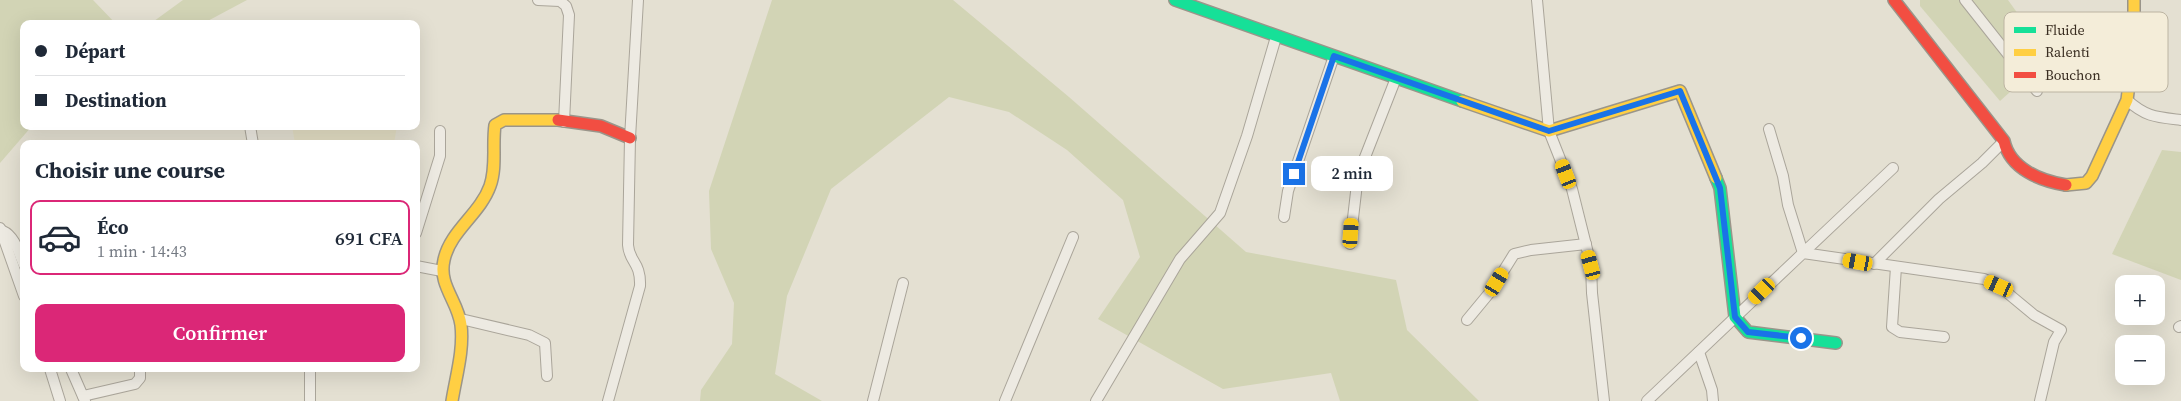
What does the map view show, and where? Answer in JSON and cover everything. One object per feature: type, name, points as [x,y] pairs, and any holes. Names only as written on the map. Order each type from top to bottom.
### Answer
[{"type":"street","points":[[538,0],[560,1],[566,6],[569,15],[564,122]]},
{"type":"street","points":[[608,401],[640,286],[640,273],[628,250],[630,138],[638,0]]},
{"type":"street","points":[[1175,0],[1276,37],[1549,131],[1680,91],[1720,188],[1735,317],[1748,332],[1836,343]]},
{"type":"street","points":[[1536,0],[1549,131],[1572,189],[1591,265],[1592,293],[1604,401]]},
{"type":"street","points":[[1894,0],[2004,141],[2009,155],[2037,178],[2074,185],[2087,182],[2094,174],[2127,100],[2128,92]]},
{"type":"street","points":[[1964,0],[2004,50]]},
{"type":"street","points":[[1096,401],[1180,258],[1220,213],[1248,136],[1276,37]]},
{"type":"street","points":[[1284,217],[1288,191],[1334,56]]},
{"type":"street","points":[[1350,244],[1358,175],[1396,78]]},
{"type":"street","points":[[2127,100],[2142,113],[2181,120]]},
{"type":"street","points":[[452,401],[461,337],[461,319],[446,286],[442,271],[453,239],[489,188],[494,161],[495,125],[504,120],[601,125],[617,130],[630,138]]},
{"type":"street","points":[[1769,129],[1783,176],[1788,205],[1803,253]]},
{"type":"street","points":[[420,220],[440,156],[440,131]]},
{"type":"street","points":[[1874,264],[1939,199],[1982,163],[2004,141]]},
{"type":"street","points":[[1647,401],[1893,168]]},
{"type":"street","points":[[1,229],[8,233],[20,257]]},
{"type":"street","points":[[1,229],[20,284]]},
{"type":"street","points":[[1004,401],[1073,237]]},
{"type":"street","points":[[1467,320],[1491,291],[1514,254],[1531,250],[1586,244]]},
{"type":"street","points":[[1803,253],[1984,279],[1999,286],[2034,315],[2061,330],[2054,342],[2040,401]]},
{"type":"street","points":[[420,267],[442,271]]},
{"type":"street","points":[[1896,267],[1892,327],[1900,332],[1944,337]]},
{"type":"street","points":[[873,401],[903,282]]},
{"type":"street","points":[[461,319],[529,335],[545,343],[546,376]]},
{"type":"street","points":[[1699,352],[1712,390],[1713,401]]},
{"type":"street","points":[[51,372],[60,401]]},
{"type":"street","points":[[72,372],[84,399],[135,384],[140,378],[140,372]]},
{"type":"street","points":[[310,372],[310,401]]},
{"type":"shaded area","points":[[293,130],[396,130],[395,140],[294,140]]},
{"type":"green space","points":[[0,0],[93,0],[112,20],[20,20],[20,130],[29,130],[0,163]]},
{"type":"green space","points":[[183,0],[247,0],[210,20],[156,20]]},
{"type":"green space","points":[[772,0],[953,0],[1069,97],[1246,252],[1396,280],[1407,330],[1479,401],[1340,401],[1331,373],[1223,389],[1098,319],[1140,257],[1123,200],[1067,150],[1009,112],[949,97],[831,189],[787,296],[775,374],[822,401],[700,401],[701,390],[732,344],[734,303],[711,249],[709,191]]},
{"type":"green space","points":[[1920,0],[2008,0],[2017,12],[2004,12],[2004,92],[2010,92],[2000,101],[1920,6]]},
{"type":"green space","points":[[2162,150],[2181,152],[2181,280],[2112,254]]},
{"type":"traffic: fast","points":[[1175,0],[1462,101]]},
{"type":"traffic: fast","points":[[1716,178],[1720,188],[1735,317],[1748,332],[1836,343]]},
{"type":"traffic: slow","points":[[2134,0],[2134,12]]},
{"type":"traffic: slow","points":[[1462,101],[1549,131],[1680,91],[1716,178]]},
{"type":"traffic: slow","points":[[2066,185],[2086,183],[2092,176],[2127,100],[2128,92]]},
{"type":"traffic: slow","points":[[452,401],[461,353],[462,334],[459,316],[444,277],[443,269],[447,250],[490,186],[494,164],[495,125],[504,120],[558,120]]},
{"type":"traffic: jam","points":[[1894,0],[2004,141],[2007,151],[2013,159],[2037,177],[2066,185]]},
{"type":"traffic: jam","points":[[558,120],[601,126],[630,138]]},
{"type":"route","points":[[1294,174],[1334,56],[1549,131],[1680,91],[1720,188],[1735,317],[1748,332],[1801,338]]}]
